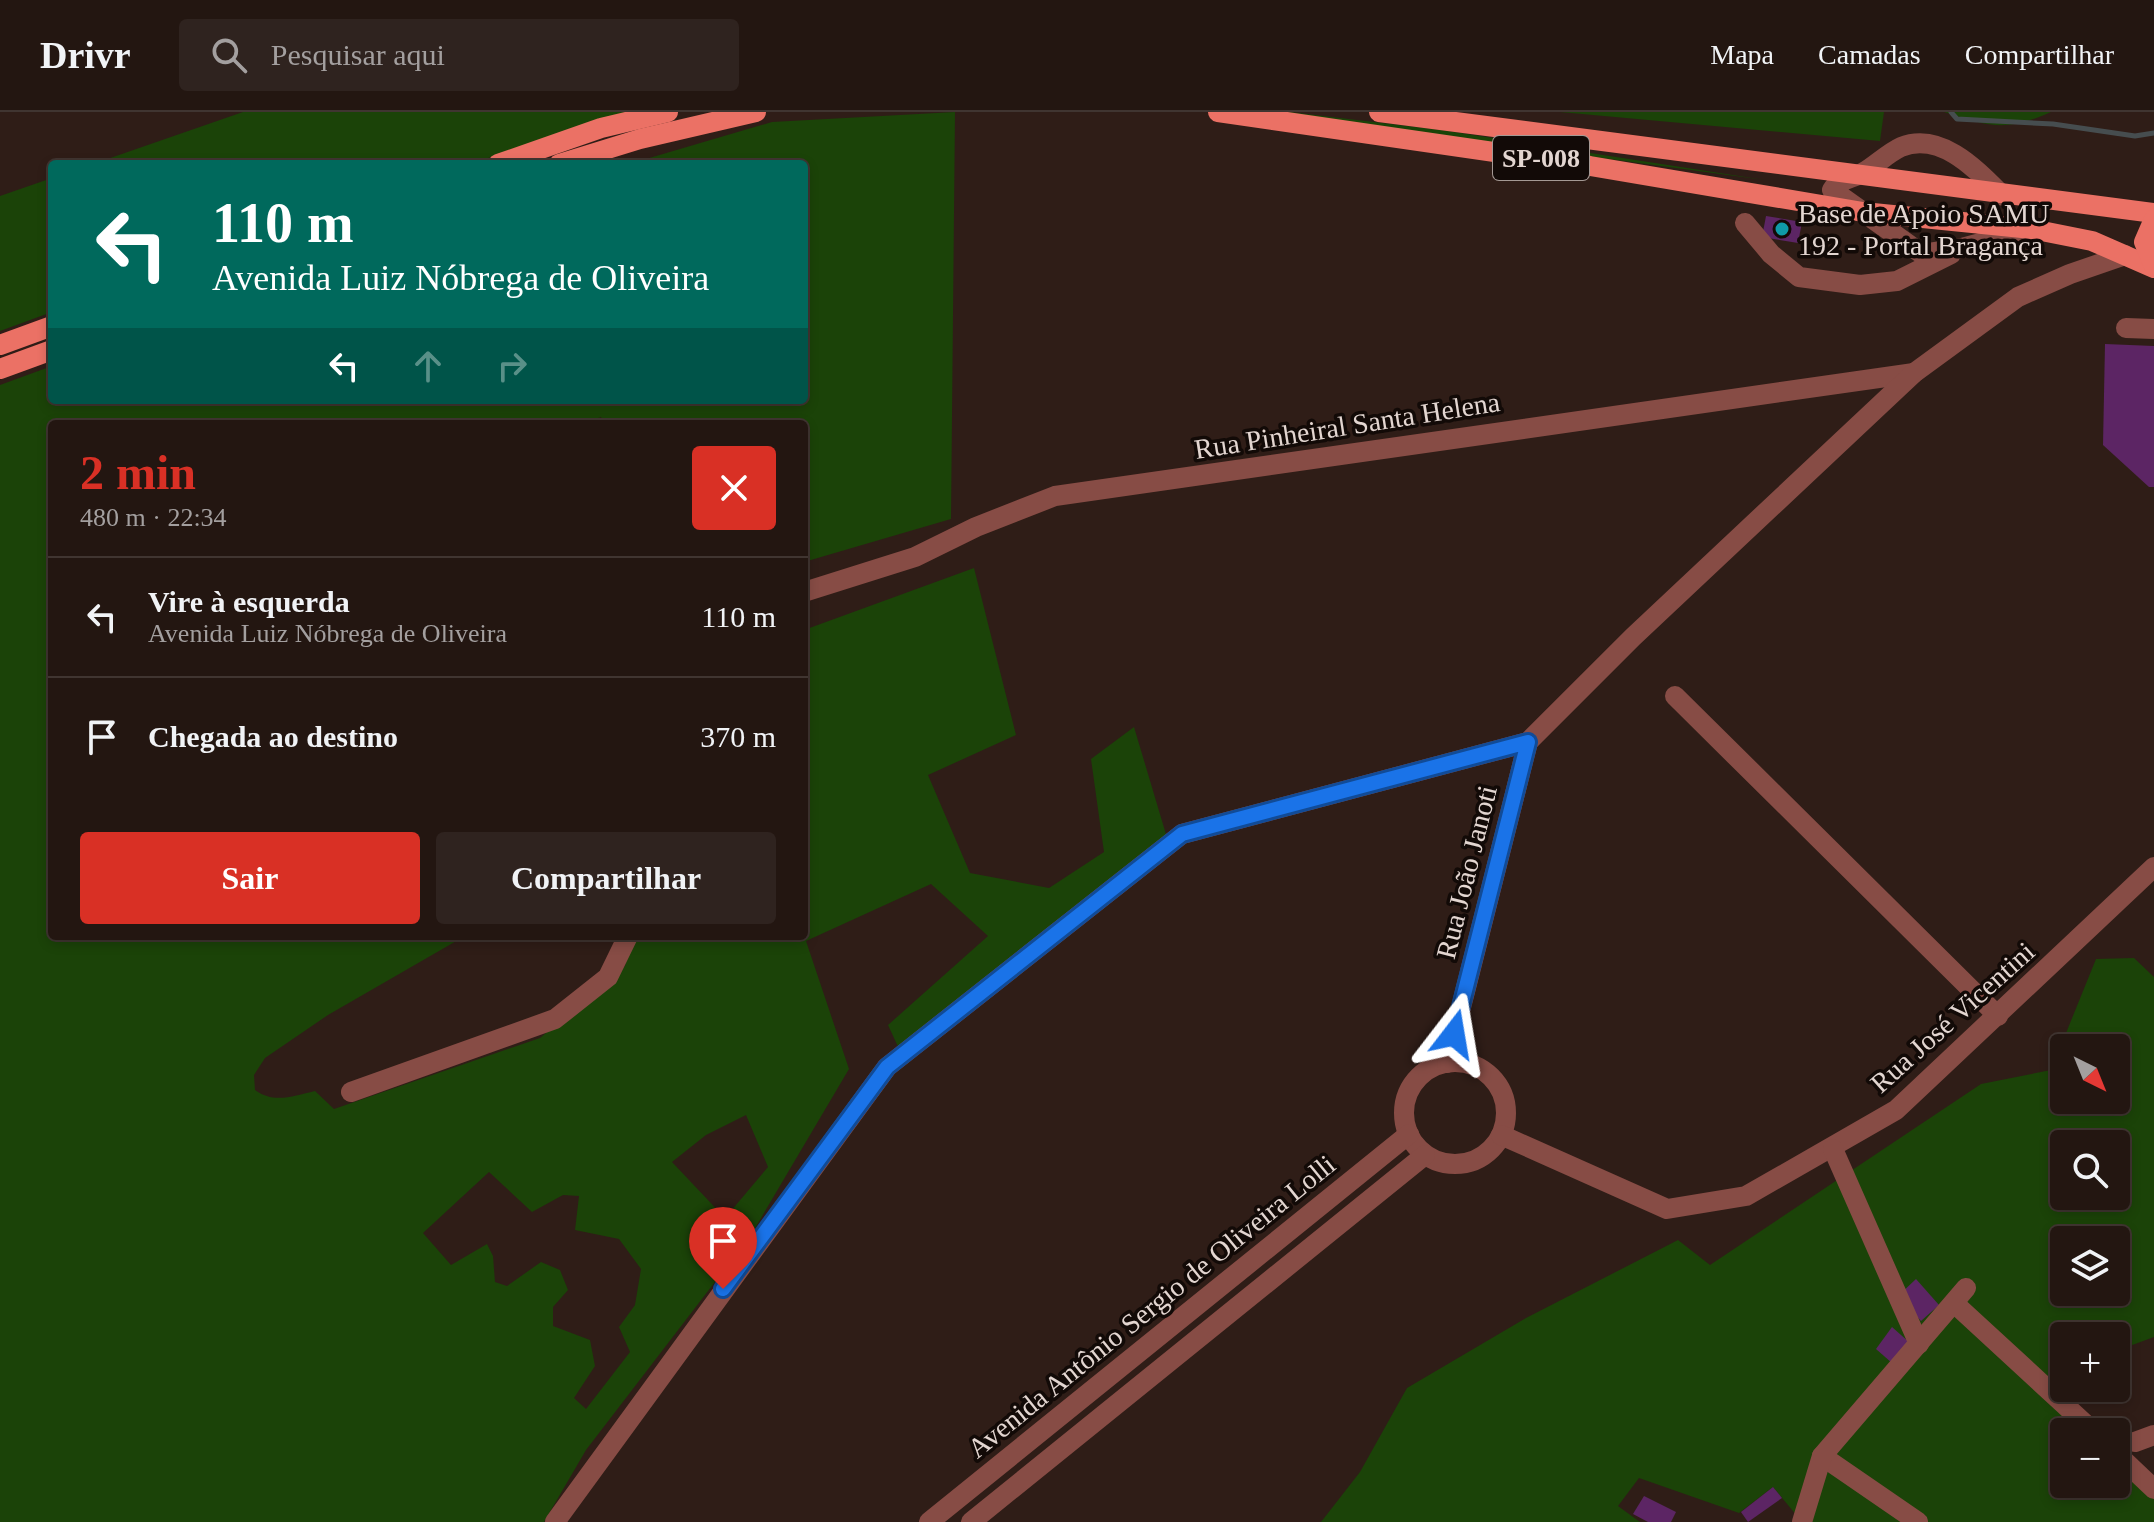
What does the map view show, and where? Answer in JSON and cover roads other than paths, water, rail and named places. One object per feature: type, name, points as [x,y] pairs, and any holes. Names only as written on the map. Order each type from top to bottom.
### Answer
[{"type":"main road","points":[[509,160],[601,128],[668,112]]},
{"type":"main road","points":[[572,160],[640,139],[756,112]]},
{"type":"main road","name":"SP-008","points":[[1218,112],[1590,166],[1863,212],[2032,229],[2092,241],[2154,267]]},
{"type":"main road","name":"SP-008","points":[[1379,112],[1861,174],[2003,196],[2154,213]]},
{"type":"main road","name":"SP-008","points":[[2154,219],[2144,242],[2154,267]]},
{"type":"main road","points":[[0,345],[48,327]]},
{"type":"main road","points":[[0,369],[48,351]]},
{"type":"street","points":[[1924,261],[1832,190],[1837,183],[1861,174],[1900,147],[1925,142],[1949,151],[2003,196]]},
{"type":"street","points":[[1745,223],[1771,254],[1799,277],[1860,285],[1897,281],[1924,261],[2032,229]]},
{"type":"street","points":[[555,1522],[878,1080],[900,1057],[1182,834],[1528,742],[1633,637],[1914,373],[2018,297],[2125,255]]},
{"type":"street","points":[[2126,328],[2154,329]]},
{"type":"street","name":"Rua Pinheiral Santa Helena","points":[[808,591],[915,557],[976,527],[1055,496],[1914,373]]},
{"type":"street","points":[[1675,696],[1998,1016]]},
{"type":"street","name":"Rua João Janoti","points":[[1447,1063],[1528,742]]},
{"type":"street","name":"Rua José Vicentini","points":[[1501,1135],[1667,1209],[1746,1196],[1833,1149],[1896,1110],[2154,867]]},
{"type":"street","points":[[351,1092],[555,1019],[608,977],[626,940]]},
{"type":"street","points":[[1462,1062],[1491,1076],[1505,1104],[1501,1135],[1490,1149],[1476,1159],[1459,1164],[1441,1162],[1425,1155],[1409,1134],[1404,1109],[1408,1092],[1419,1077],[1447,1063],[1462,1062]]},
{"type":"street","name":"Avenida Antônio Sergio de Oliveira Lolli","points":[[929,1522],[1409,1134]]},
{"type":"street","points":[[1833,1149],[1919,1344]]},
{"type":"street","name":"Avenida Antônio Sergio de Oliveira Lolli","points":[[971,1522],[1425,1155]]},
{"type":"street","points":[[1802,1522],[1822,1456],[1960,1296],[2080,1418]]},
{"type":"street","points":[[1822,1456],[1918,1522]]},
{"type":"street","points":[[2130,1466],[2154,1489]]},
{"type":"waterway","points":[[1951,112],[1957,119],[2053,124],[2135,136],[2154,133]]},
{"type":"place","name":"Base de Apoio SAMU 192 - Portal Bragança","points":[[1782,229]]}]
